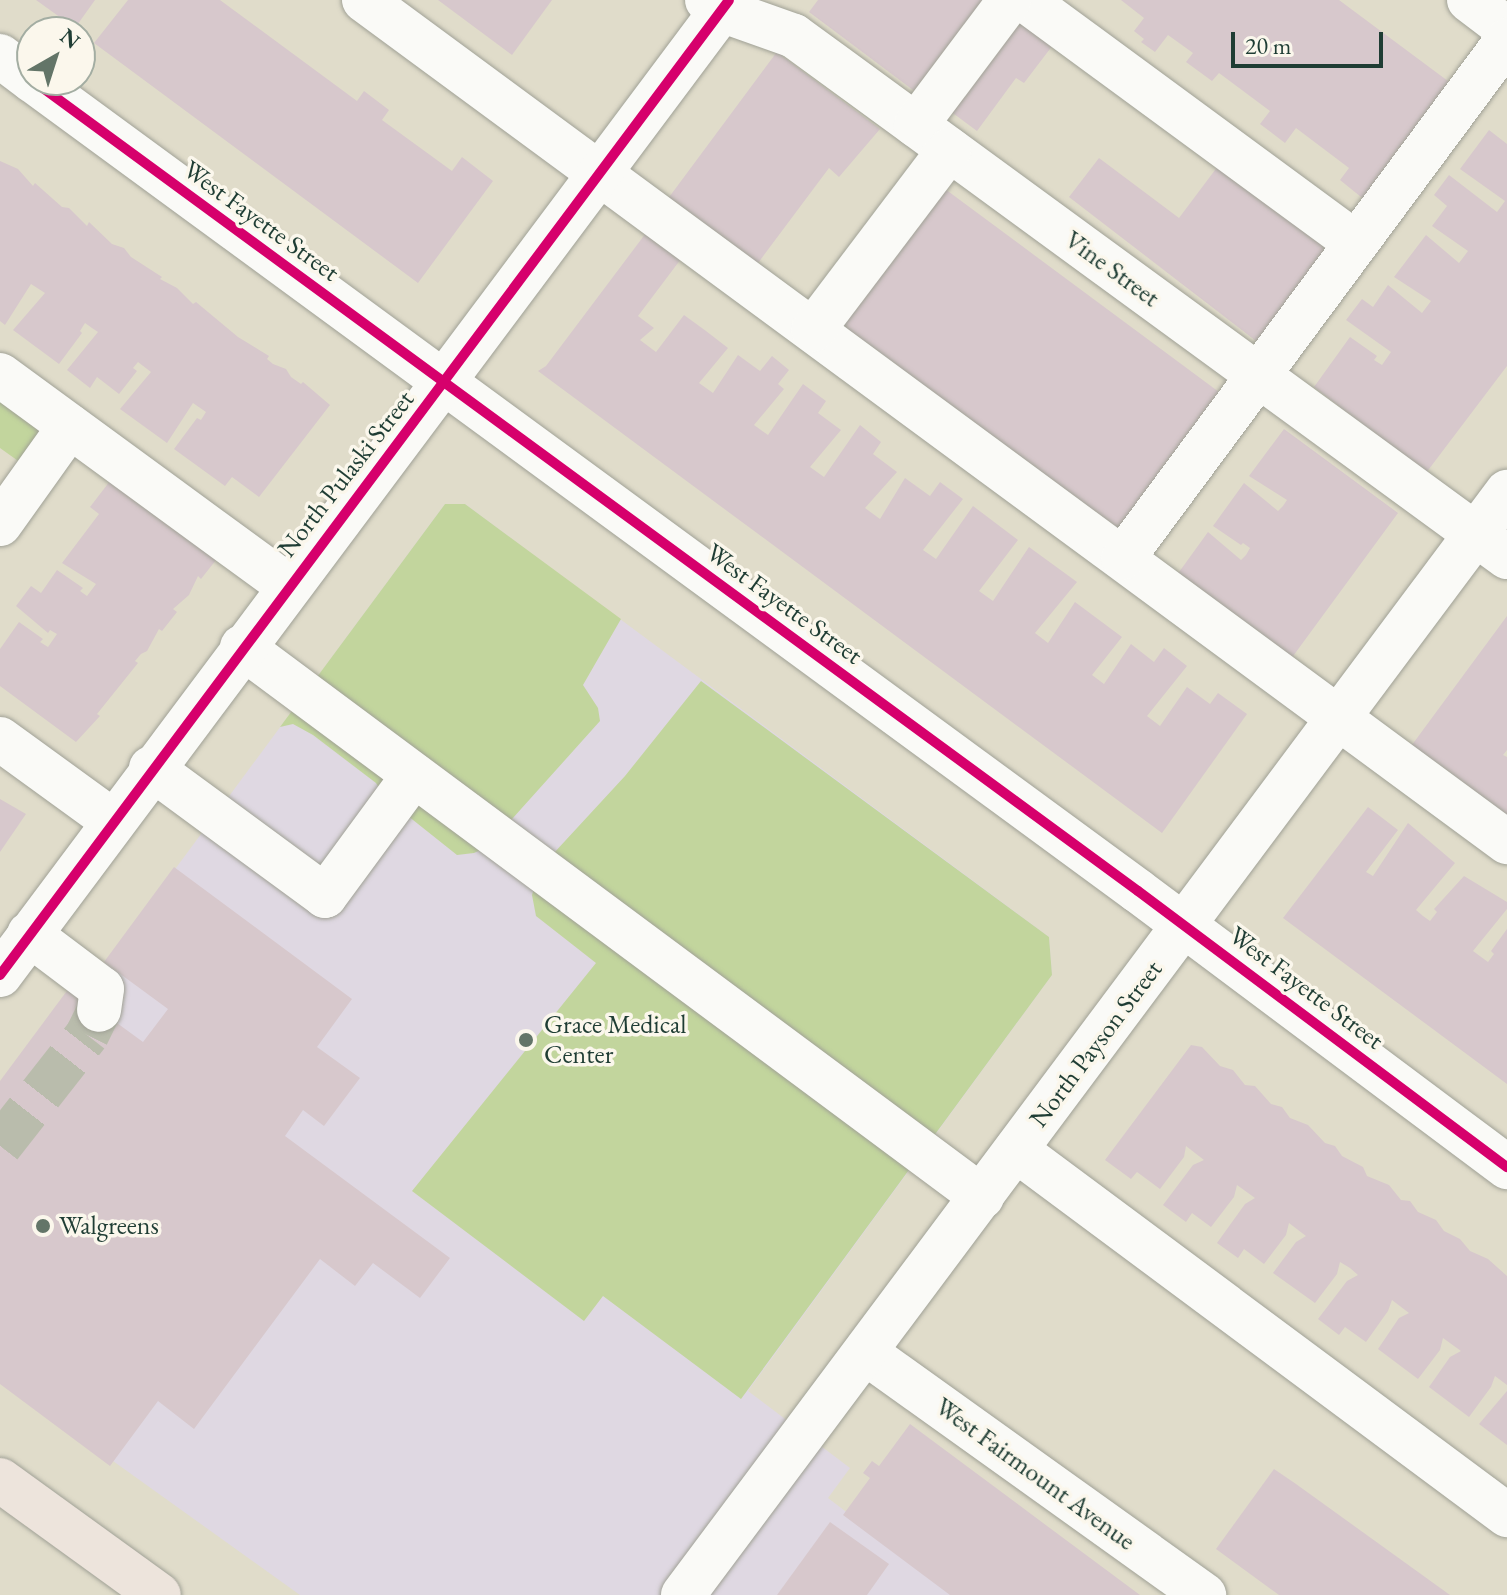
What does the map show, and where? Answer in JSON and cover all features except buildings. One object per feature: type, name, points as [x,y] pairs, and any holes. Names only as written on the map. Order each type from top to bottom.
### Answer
[{"type":"main road","points":[[0,1480],[159,1595]]},
{"type":"street","points":[[364,0],[1507,842]]},
{"type":"street","points":[[813,330],[932,137],[1010,0]]},
{"type":"street","points":[[1025,0],[1356,243]]},
{"type":"street","points":[[1469,0],[1507,29]]},
{"type":"street","name":"North Pulaski Street","points":[[0,975],[151,768],[600,174],[719,3]]},
{"type":"street","name":"Vine Street","points":[[719,3],[794,36],[1491,545]]},
{"type":"street","points":[[1123,558],[1507,40]]},
{"type":"street","name":"West Fayette Street","points":[[54,96],[1184,925],[1507,1167]]},
{"type":"street","points":[[0,375],[288,586]]},
{"type":"street","points":[[0,524],[15,473],[70,426]]},
{"type":"street","name":"North Payson Street","points":[[683,1595],[1339,718],[1491,545],[1507,492]]},
{"type":"street","points":[[242,647],[982,1197]]},
{"type":"street","points":[[0,739],[113,821]]},
{"type":"street","points":[[151,768],[325,896],[414,775]]},
{"type":"street","points":[[29,934],[102,989],[99,1010]]},
{"type":"street","points":[[1016,1150],[1507,1515]]},
{"type":"street","name":"West Fairmount Avenue","points":[[866,1353],[1204,1595]]},
{"type":"shaded area","name":"Grace Medical Center","points":[[445,504],[465,504],[1049,937],[1052,975],[748,1391],[850,1468],[828,1498],[955,1595],[300,1595],[0,1380],[0,1106]]},
{"type":"green space","points":[[0,394],[53,434],[28,468],[0,448]]},
{"type":"green space","points":[[445,504],[465,504],[621,619],[583,685],[598,708],[600,721],[487,847],[474,853],[457,855],[383,794],[376,783],[313,735],[293,724],[280,727]]},
{"type":"green space","points":[[701,681],[1049,937],[1052,975],[741,1399],[603,1296],[584,1321],[412,1191],[596,963],[536,916],[532,895],[541,867],[625,776]]},
{"type":"tunnel","points":[[0,1146],[87,1035],[99,1010]]},
{"type":"cycle path","points":[[0,975],[729,0]]},
{"type":"cycle path","points":[[54,96],[1138,891],[1507,1167]]},
{"type":"place","name":"Grace Medical Center","points":[[526,1040]]},
{"type":"place","name":"Walgreens","points":[[43,1226]]}]
